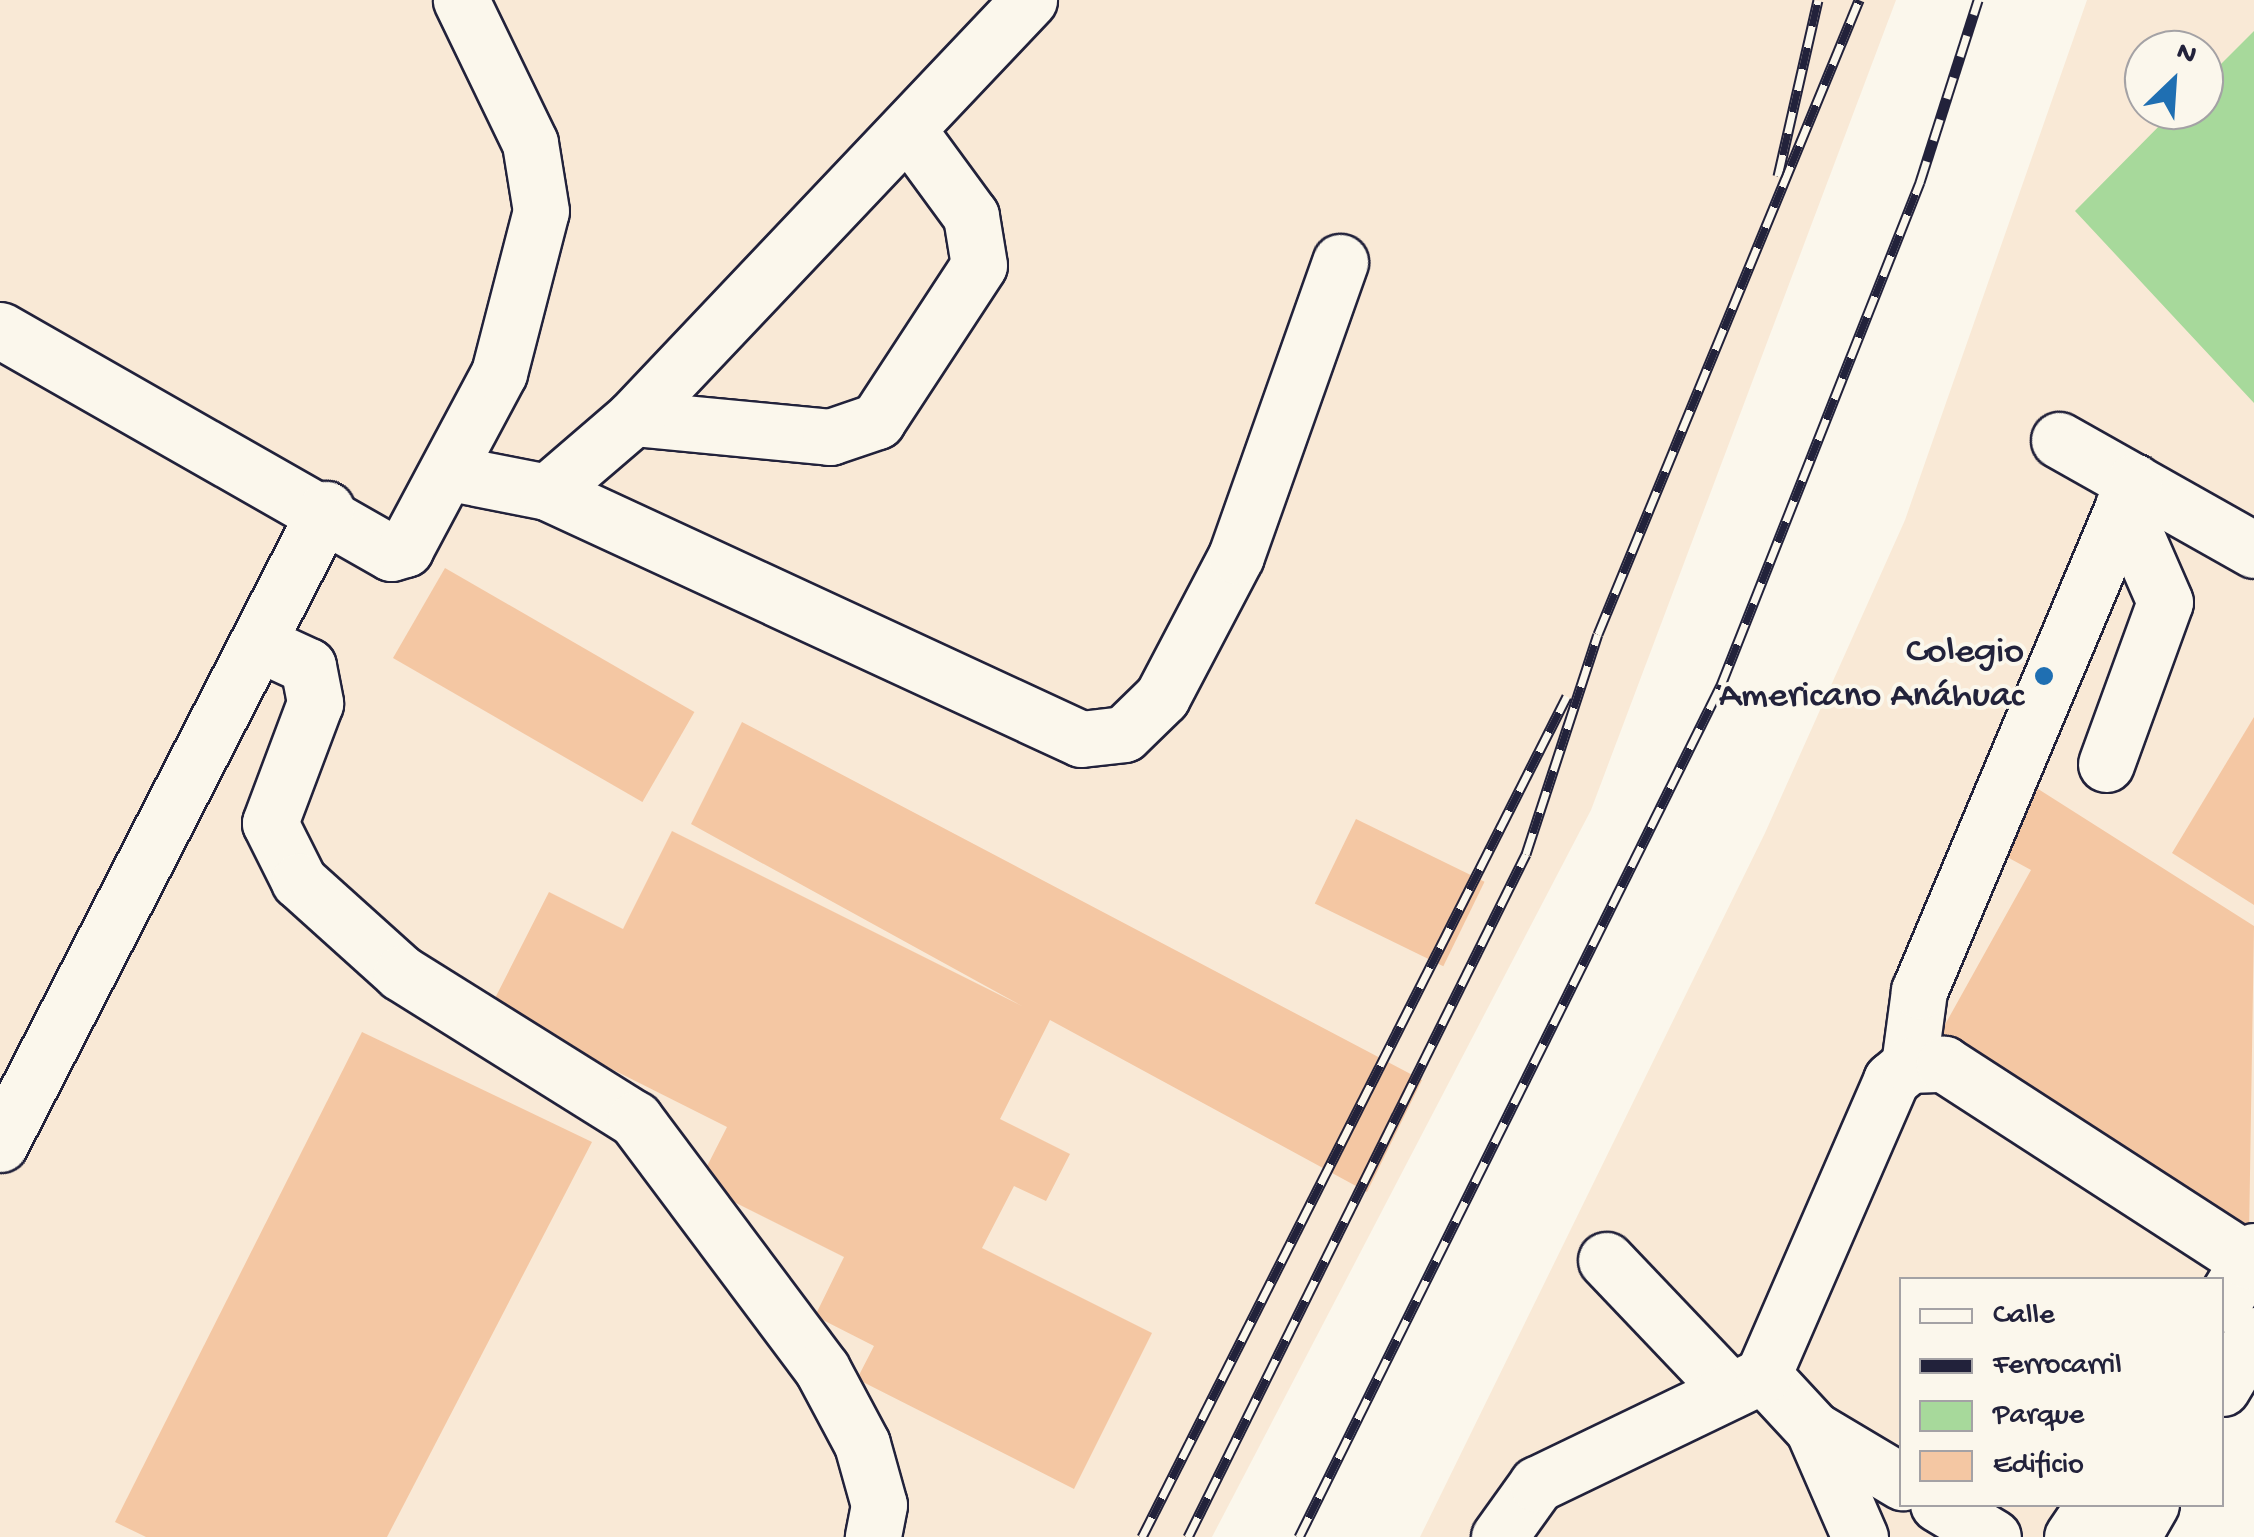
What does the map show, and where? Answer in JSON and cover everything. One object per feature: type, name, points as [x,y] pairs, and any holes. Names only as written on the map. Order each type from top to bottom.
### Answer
[{"type":"street","points":[[0,330],[326,508],[397,552],[413,542],[499,373],[537,252],[543,186],[461,0]]},
{"type":"street","points":[[547,492],[633,418],[1029,0]]},
{"type":"street","points":[[633,418],[830,437],[877,421],[979,264],[971,216],[908,130]]},
{"type":"street","points":[[451,473],[547,492],[1081,740],[1124,734],[1162,697],[1236,556],[1340,262]]},
{"type":"street","points":[[2059,440],[2129,494],[2254,550]]},
{"type":"street","points":[[2106,764],[2164,602],[2129,494]]},
{"type":"street","points":[[1909,1065],[1920,991],[2129,494]]},
{"type":"street","points":[[0,1144],[326,508]]},
{"type":"street","points":[[258,643],[308,666],[315,703],[270,823],[299,880],[402,973],[635,1119],[822,1369],[862,1444],[879,1505],[873,1537]]},
{"type":"street","points":[[1499,1537],[1538,1484],[1746,1382],[1891,1080],[1909,1065],[1944,1064],[2241,1272]]},
{"type":"street","points":[[1606,1260],[1746,1382],[1813,1430],[1899,1480]]},
{"type":"street","points":[[2224,1385],[2254,1335]]},
{"type":"street","points":[[1813,1430],[1860,1537]]},
{"type":"street","points":[[1943,1507],[1993,1537]]},
{"type":"street","points":[[2072,1537],[2092,1507]]},
{"type":"street","points":[[2132,1537],[2150,1507]]},
{"type":"shaded area","points":[[0,0],[1896,0],[1591,810],[1212,1537],[0,1537]]},
{"type":"shaded area","name":"Colegio Americano Anáhuac","points":[[2087,0],[2254,0],[2254,1225],[2224,1277],[1899,1277],[1899,1507],[2091,1507],[2073,1537],[1420,1537],[1765,833],[1905,520]]},
{"type":"green space","points":[[2254,31],[2254,403],[2075,211],[2155,130],[2224,130],[2224,61]]},
{"type":"building","points":[[445,568],[694,712],[642,802],[393,658]]},
{"type":"building","points":[[2254,717],[2254,905],[2172,853]]},
{"type":"building","points":[[742,722],[1422,1080],[1367,1192],[1050,1020],[1000,1119],[1070,1154],[1046,1201],[1014,1186],[982,1248],[1152,1333],[1074,1489],[857,1379],[874,1346],[815,1316],[844,1257],[698,1184],[727,1127],[490,1008],[549,892],[623,929],[672,831],[1022,1006],[691,824]]},
{"type":"building","points":[[2035,787],[2254,926],[2249,1237],[1932,1048],[2031,870],[1996,851]]},
{"type":"building","points":[[1356,819],[1485,882],[1443,966],[1315,903]]},
{"type":"building","points":[[362,1032],[592,1142],[387,1537],[146,1537],[115,1522]]},
{"type":"railway","points":[[1778,176],[1818,0]]},
{"type":"railway","points":[[1188,1537],[1526,854],[1598,634],[1859,0]]},
{"type":"railway","points":[[1299,1537],[1721,685],[1920,182],[1978,0]]},
{"type":"railway","points":[[1142,1537],[1567,696]]},
{"type":"place","name":"Colegio Americano Anáhuac","points":[[2044,676]]}]
